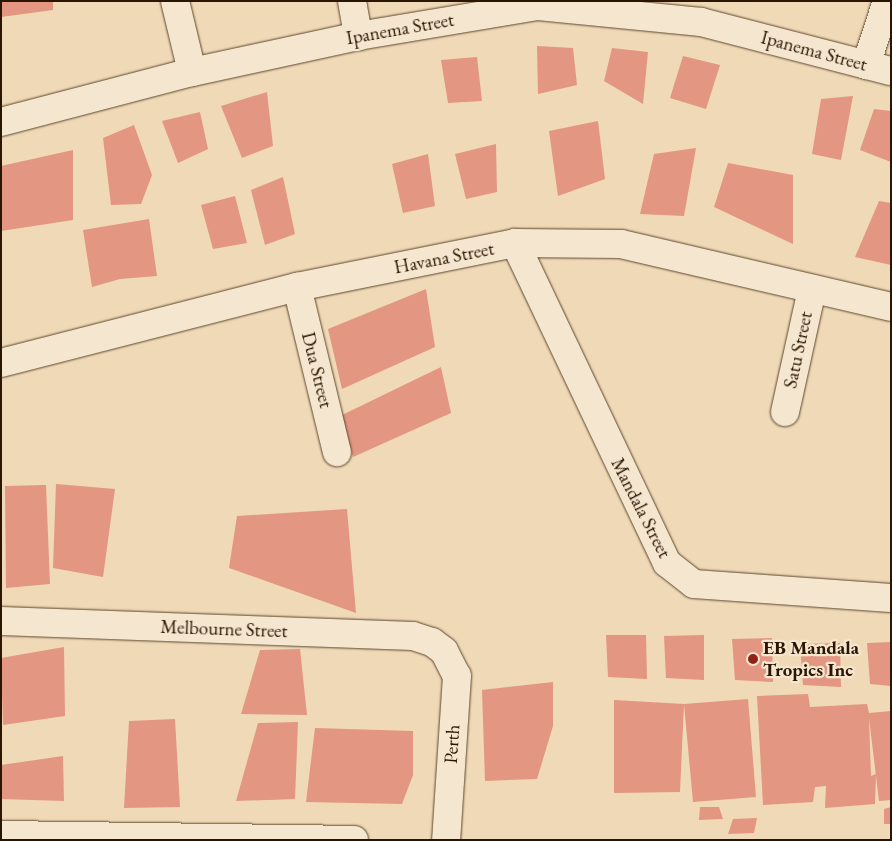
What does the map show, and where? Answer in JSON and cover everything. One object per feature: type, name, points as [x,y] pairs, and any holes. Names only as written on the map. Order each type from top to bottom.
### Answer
[{"type":"street","points":[[175,1],[192,72]]},
{"type":"street","points":[[352,1],[358,36]]},
{"type":"street","points":[[878,68],[888,1]]},
{"type":"street","name":"Ipanema Street","points":[[2,120],[192,72],[358,36],[537,4],[703,12],[878,68]]},
{"type":"street","name":"Havana Street","points":[[1,363],[297,287],[515,243],[621,244],[891,307]]},
{"type":"street","name":"Mandala Street","points":[[515,243],[667,563],[694,584],[891,598]]},
{"type":"street","name":"Dua Street","points":[[297,287],[337,452]]},
{"type":"street","name":"Satu Street","points":[[785,412],[812,289]]},
{"type":"street","name":"Melbourne Street","points":[[1,621],[413,636],[432,642],[444,651]]},
{"type":"street","name":"Perth","points":[[444,651],[457,676],[446,840]]},
{"type":"street","points":[[1,834],[354,840]]},
{"type":"building","points":[[1,1],[53,1],[53,10],[1,17]]},
{"type":"building","points":[[537,46],[573,48],[577,85],[538,94]]},
{"type":"building","points":[[612,48],[648,52],[643,104],[604,81]]},
{"type":"building","points":[[683,56],[720,65],[706,109],[670,98]]},
{"type":"building","points":[[477,57],[482,101],[448,103],[441,60]]},
{"type":"building","points":[[267,92],[273,146],[242,158],[221,106]]},
{"type":"building","points":[[853,96],[841,160],[812,154],[821,99]]},
{"type":"building","points":[[874,109],[891,111],[891,162],[860,150]]},
{"type":"building","points":[[200,112],[208,149],[178,163],[162,121]]},
{"type":"building","points":[[598,121],[605,179],[558,196],[549,131]]},
{"type":"building","points":[[134,125],[152,175],[141,204],[111,205],[103,138]]},
{"type":"building","points":[[496,144],[497,192],[466,199],[455,154]]},
{"type":"building","points":[[696,148],[684,216],[640,214],[654,154]]},
{"type":"building","points":[[73,150],[73,220],[1,231],[1,166]]},
{"type":"building","points":[[428,154],[435,206],[403,213],[392,164]]},
{"type":"building","points":[[728,163],[793,175],[793,244],[714,207]]},
{"type":"building","points":[[283,177],[295,234],[265,245],[251,190]]},
{"type":"building","points":[[235,196],[247,243],[213,249],[201,205]]},
{"type":"building","points":[[879,201],[891,203],[891,265],[855,257]]},
{"type":"building","points":[[149,219],[157,276],[120,279],[92,287],[83,230]]},
{"type":"building","points":[[426,289],[435,347],[342,389],[328,329]]},
{"type":"building","points":[[441,367],[451,413],[353,457],[340,416]]},
{"type":"building","points":[[56,484],[115,489],[103,577],[53,568]]},
{"type":"building","points":[[46,485],[50,584],[6,588],[5,486]]},
{"type":"building","points":[[347,509],[356,613],[229,568],[237,516]]},
{"type":"building","points":[[606,635],[646,635],[647,679],[608,677]]},
{"type":"building","points":[[704,635],[704,680],[666,678],[664,636]]},
{"type":"building","name":"EB Mandala Tropics Inc","points":[[772,638],[773,682],[735,680],[732,639]]},
{"type":"building","points":[[891,642],[891,686],[870,684],[867,643]]},
{"type":"building","points":[[840,643],[841,687],[803,685],[800,644]]},
{"type":"building","points":[[64,647],[65,716],[3,725],[1,658]]},
{"type":"building","points":[[300,649],[307,715],[241,714],[260,650]]},
{"type":"building","points":[[553,682],[553,726],[537,779],[485,781],[482,690]]},
{"type":"building","points":[[808,694],[810,707],[867,704],[869,713],[891,711],[891,800],[879,801],[876,776],[875,804],[825,808],[826,786],[815,787],[813,802],[763,805],[757,696]],"holes":[[[869,718],[876,774],[871,776]]]},
{"type":"building","points":[[748,699],[756,797],[693,802],[684,704]]},
{"type":"building","points":[[614,700],[684,704],[680,792],[614,793]]},
{"type":"building","points":[[175,719],[180,807],[124,808],[129,721]]},
{"type":"building","points":[[298,722],[295,799],[236,801],[258,723]]},
{"type":"building","points":[[315,728],[413,731],[413,775],[402,804],[306,802]]},
{"type":"building","points":[[63,756],[64,801],[1,799],[1,765]]},
{"type":"building","points":[[700,807],[719,807],[723,819],[699,820]]},
{"type":"building","points":[[891,807],[891,824],[884,824],[884,809]]},
{"type":"building","points":[[757,818],[754,833],[728,834],[733,819]]},
{"type":"place","name":"EB Mandala Tropics Inc","points":[[753,659]]}]
